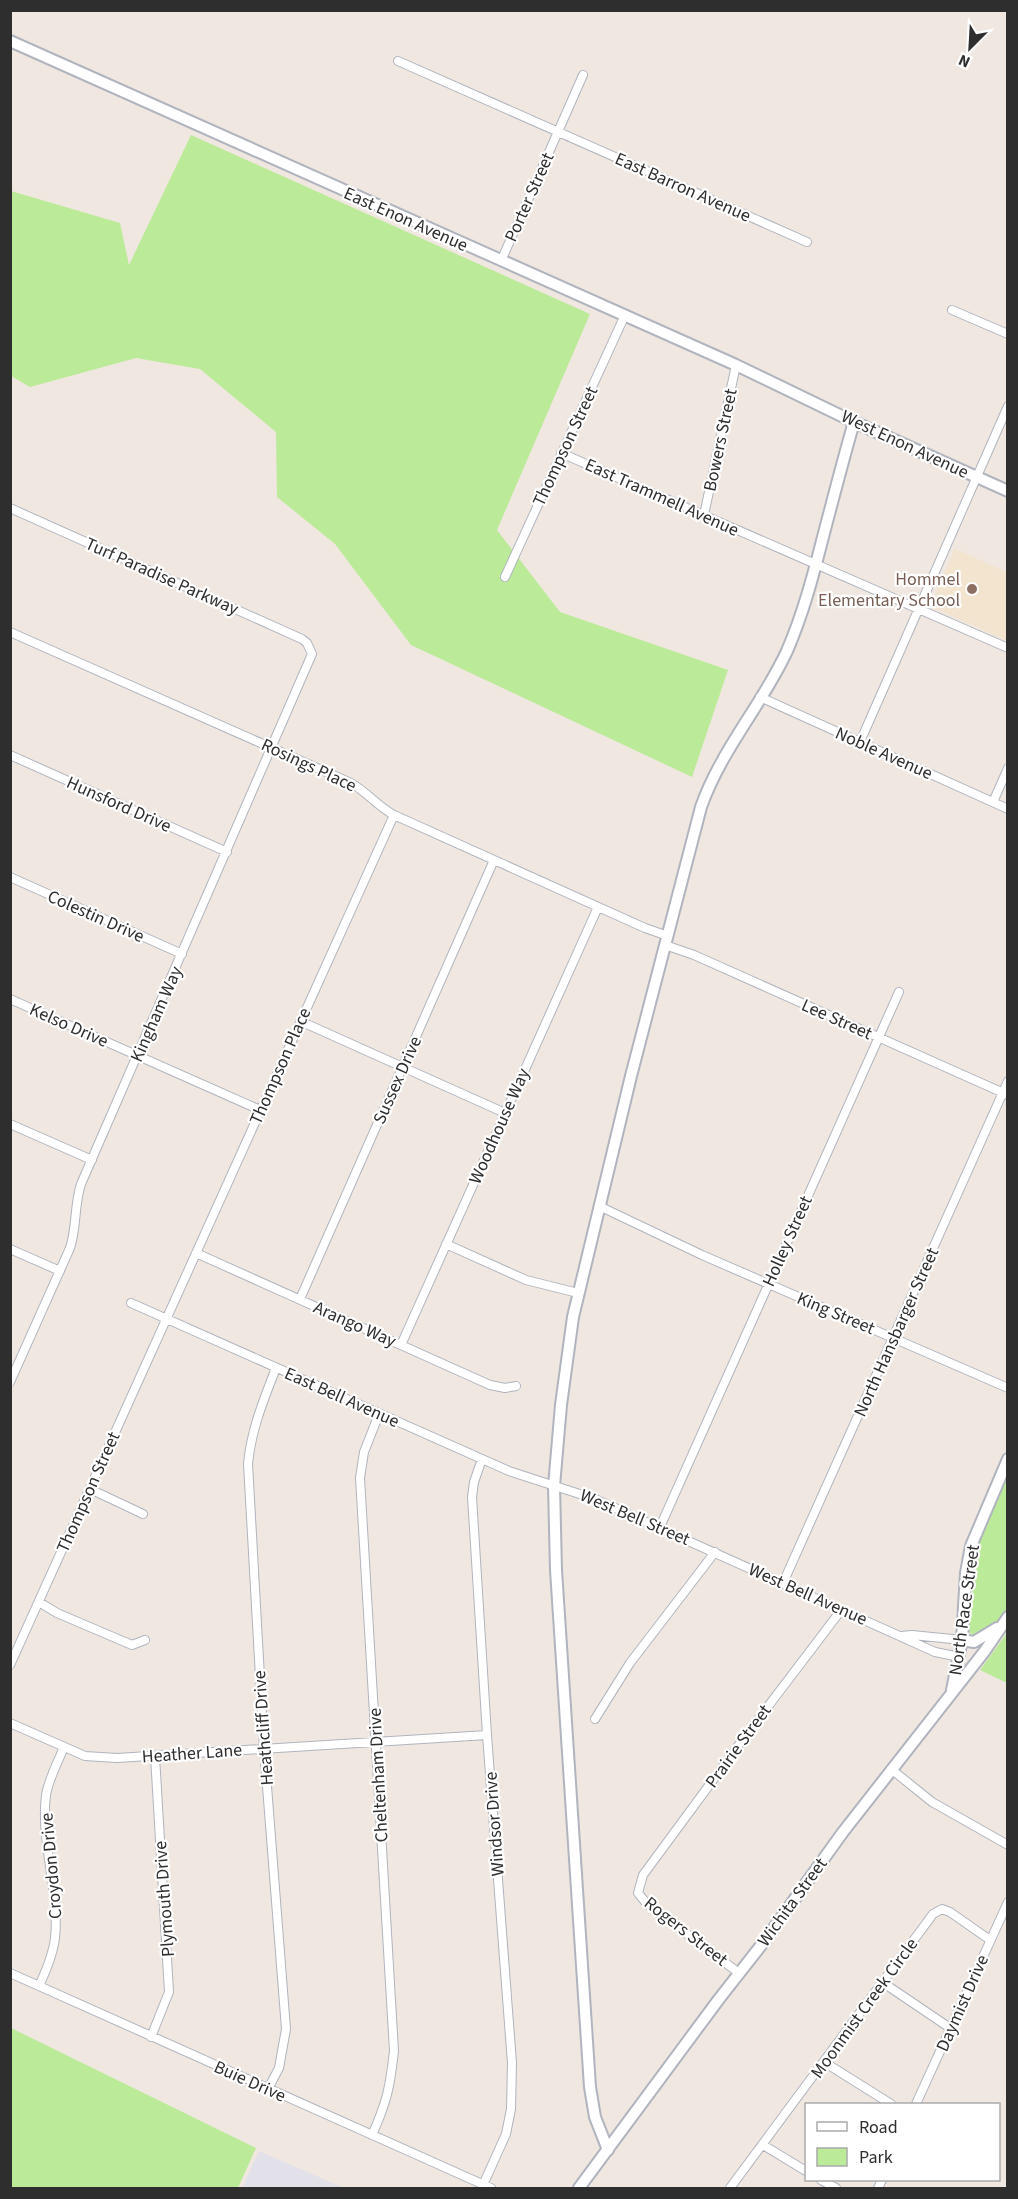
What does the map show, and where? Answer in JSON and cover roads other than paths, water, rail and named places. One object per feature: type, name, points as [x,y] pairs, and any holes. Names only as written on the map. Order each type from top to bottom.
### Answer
[{"type":"street","name":"East Enon Avenue","points":[[10,41],[802,396]]},
{"type":"street","name":"East Barron Avenue","points":[[398,61],[807,242]]},
{"type":"street","points":[[558,133],[583,75]]},
{"type":"street","name":"Porter Street","points":[[501,261],[558,133]]},
{"type":"street","points":[[952,310],[1008,334]]},
{"type":"street","name":"Thompson Street","points":[[505,577],[625,315]]},
{"type":"street","name":"Bowers Street","points":[[704,514],[736,365]]},
{"type":"street","name":"West Enon Avenue","points":[[802,396],[854,422],[1008,491]]},
{"type":"street","points":[[860,742],[1008,406]]},
{"type":"street","points":[[608,2150],[595,2116],[590,2087],[556,1570],[554,1486],[561,1405],[578,1293],[701,807],[710,782],[773,677],[797,627],[816,566],[854,422]]},
{"type":"street","name":"East Trammell Avenue","points":[[561,453],[1008,648]]},
{"type":"street","name":"Turf Paradise Parkway","points":[[12,511],[302,639],[311,648]]},
{"type":"street","name":"Rosings Place","points":[[10,632],[351,783],[394,815],[645,928],[666,940]]},
{"type":"street","name":"Kingham Way","points":[[10,1383],[74,1237],[77,1197],[92,1160],[311,660],[311,648]]},
{"type":"street","name":"Noble Avenue","points":[[760,697],[1008,809]]},
{"type":"street","name":"Hunsford Drive","points":[[10,755],[227,852]]},
{"type":"street","points":[[993,802],[1008,768]]},
{"type":"street","name":"Thompson Place","points":[[166,1318],[394,815]]},
{"type":"street","name":"Sussex Drive","points":[[300,1299],[494,860]]},
{"type":"street","name":"Colestin Drive","points":[[10,877],[182,954]]},
{"type":"street","name":"Woodhouse Way","points":[[401,1345],[597,907]]},
{"type":"street","name":"Lee Street","points":[[666,940],[694,955],[1005,1094]]},
{"type":"street","name":"Holley Street","points":[[660,1527],[899,992]]},
{"type":"street","name":"Kelso Drive","points":[[10,999],[260,1110]]},
{"type":"street","points":[[300,1021],[505,1113]]},
{"type":"street","name":"North Hansbarger Street","points":[[783,1582],[1005,1094],[1008,1081]]},
{"type":"street","points":[[10,1124],[92,1160]]},
{"type":"street","name":"King Street","points":[[599,1206],[702,1255],[1008,1388]]},
{"type":"street","points":[[446,1244],[526,1280],[578,1293]]},
{"type":"street","points":[[10,1249],[60,1271]]},
{"type":"street","name":"Arango Way","points":[[195,1252],[490,1385],[505,1388],[516,1386]]},
{"type":"street","name":"East Bell Avenue","points":[[131,1303],[482,1460],[554,1486]]},
{"type":"street","name":"Thompson Street","points":[[10,1665],[166,1318]]},
{"type":"street","name":"Heathcliff Drive","points":[[268,2089],[279,2068],[286,2029],[264,1748],[248,1464],[249,1446],[276,1368]]},
{"type":"street","name":"Cheltenham Drive","points":[[372,2135],[388,2098],[394,2051],[360,1478],[364,1452],[379,1414]]},
{"type":"street","name":"North Race Street","points":[[951,1694],[960,1657],[966,1573],[971,1546],[1008,1459]]},
{"type":"street","name":"Windsor Drive","points":[[482,1460],[474,1482],[472,1497],[487,1735],[512,2063],[511,2109],[506,2134],[487,2187]]},
{"type":"street","name":"West Bell Street","points":[[554,1486],[595,1499],[715,1552]]},
{"type":"street","points":[[90,1489],[143,1514]]},
{"type":"street","points":[[596,1719],[630,1663],[715,1552]]},
{"type":"street","name":"West Bell Avenue","points":[[715,1552],[935,1652],[960,1657]]},
{"type":"street","points":[[39,1602],[115,1640],[132,1645],[145,1640]]},
{"type":"street","name":"Prairie Street","points":[[639,1887],[644,1875],[744,1738],[842,1609]]},
{"type":"street","points":[[962,1640],[974,1642],[987,1636],[1006,1620]]},
{"type":"street","name":"Wichita Street","points":[[579,2188],[891,1769],[984,1652],[1006,1620]]},
{"type":"street","name":"West Bell Avenue","points":[[900,1636],[962,1640]]},
{"type":"street","points":[[960,1657],[984,1652]]},
{"type":"street","name":"Heather Lane","points":[[10,1723],[85,1756],[117,1758],[487,1735]]},
{"type":"street","name":"Croydon Drive","points":[[39,1986],[51,1957],[56,1924],[45,1831],[46,1797],[48,1786],[64,1747]]},
{"type":"street","name":"Plymouth Drive","points":[[151,2037],[169,1992],[155,1756]]},
{"type":"street","points":[[891,1769],[932,1802],[1008,1845]]},
{"type":"street","name":"Rogers Street","points":[[639,1887],[638,1893],[647,1904],[739,1973]]},
{"type":"street","name":"Daymist Drive","points":[[916,2103],[1008,1902]]},
{"type":"street","name":"Moonmist Creek Circle","points":[[730,2188],[933,1914],[942,1909],[950,1912],[990,1940]]},
{"type":"street","name":"Buie Drive","points":[[10,1973],[487,2187]]},
{"type":"street","points":[[882,1982],[950,2028]]},
{"type":"street","points":[[824,2062],[889,2103]]},
{"type":"street","points":[[763,2145],[805,2170]]},
{"type":"street","points":[[823,2181],[837,2188]]},
{"type":"place","name":"Hommel Elementary School","points":[[972,589]]}]
